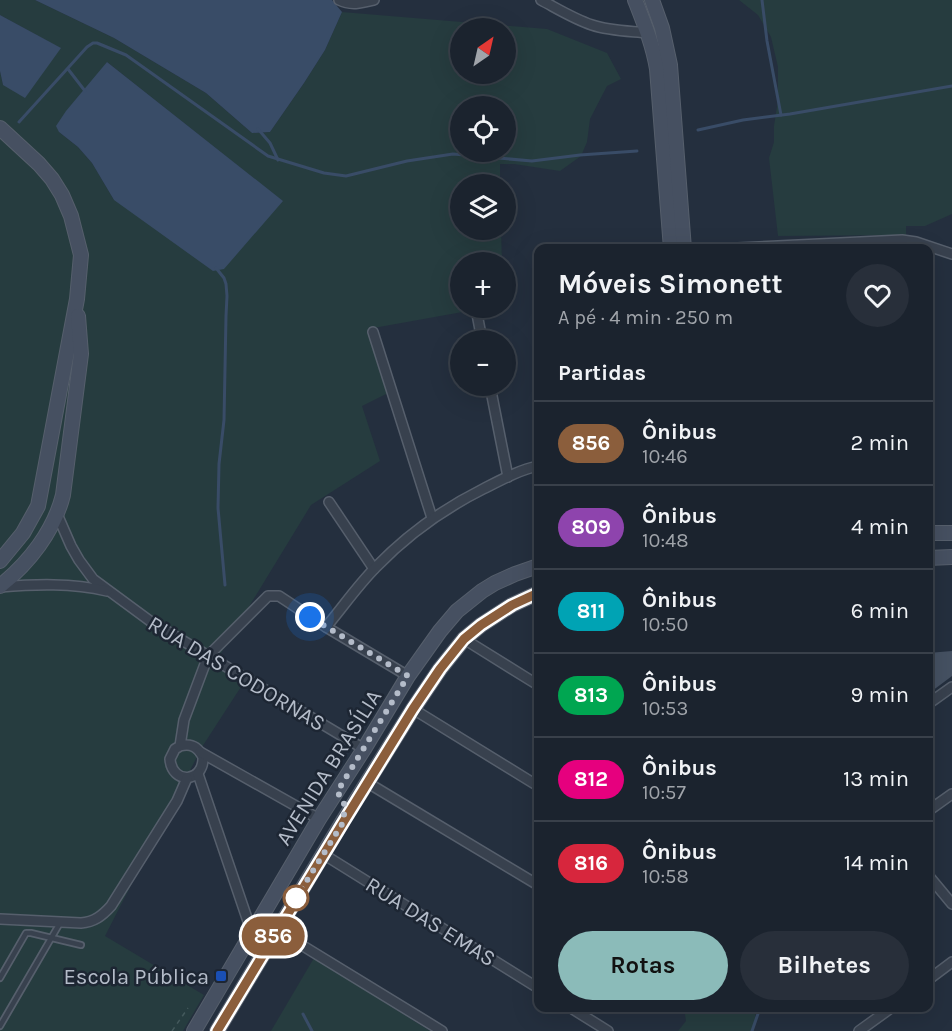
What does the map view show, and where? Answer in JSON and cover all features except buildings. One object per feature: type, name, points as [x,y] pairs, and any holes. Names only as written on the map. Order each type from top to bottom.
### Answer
[{"type":"street","points":[[339,0],[349,4],[374,0]]},
{"type":"street","points":[[541,0],[577,20],[594,26],[648,33]]},
{"type":"street","points":[[635,0],[654,50],[657,69],[671,244]]},
{"type":"street","points":[[652,0],[662,28],[670,65],[684,244]]},
{"type":"street","points":[[0,128],[52,179],[71,216],[81,255],[77,299],[38,507],[23,533],[0,561]]},
{"type":"street","points":[[819,244],[902,240],[922,244]]},
{"type":"street","points":[[933,248],[952,254]]},
{"type":"street","points":[[0,586],[13,576],[36,551],[57,514],[63,495],[81,354],[77,299]]},
{"type":"street","points":[[373,332],[432,518]]},
{"type":"street","points":[[492,396],[508,477]]},
{"type":"street","points":[[326,627],[374,569],[399,544],[432,518],[465,498],[508,477],[534,467]]},
{"type":"street","points":[[329,502],[374,569]]},
{"type":"street","name":"RUA DAS CODORNAS","points":[[57,514],[71,546],[93,579],[150,621],[364,749]]},
{"type":"street","points":[[933,533],[952,533]]},
{"type":"street","points":[[933,558],[952,557]]},
{"type":"street","name":"AVENIDA BRASÍLIA","points":[[194,1031],[319,819],[408,676],[440,631],[467,602],[495,583],[534,567]]},
{"type":"street","name":"RUA DAS CODORNAS","points":[[0,586],[64,584],[113,592]]},
{"type":"street","name":"AVENIDA BRASÍLIA","points":[[217,1031],[323,854],[440,669],[464,639],[504,609],[534,595]]},
{"type":"street","points":[[180,746],[184,720],[208,656],[268,596],[279,596],[408,676]]},
{"type":"street","points":[[464,639],[534,682]]},
{"type":"street","points":[[933,700],[952,687]]},
{"type":"street","points":[[413,709],[534,784]]},
{"type":"street","points":[[198,774],[187,778],[176,774],[170,765],[172,753],[180,746],[191,745],[319,819]]},
{"type":"street","points":[[364,749],[383,758]]},
{"type":"street","points":[[200,752],[203,763],[198,774],[252,933]]},
{"type":"street","points":[[0,919],[89,922],[104,914],[177,801],[187,778]]},
{"type":"street","points":[[368,783],[534,883]]},
{"type":"street","points":[[337,792],[344,803],[344,821]]},
{"type":"street","points":[[933,807],[952,794]]},
{"type":"street","name":"RUA DAS EMAS","points":[[323,854],[534,986]]},
{"type":"street","points":[[933,881],[951,902]]},
{"type":"street","points":[[277,930],[442,1031]]},
{"type":"street","points":[[933,976],[952,962]]},
{"type":"street","points":[[577,1012],[608,1031]]},
{"type":"street","points":[[860,1031],[886,1012]]},
{"type":"lane","points":[[0,1026],[60,922]]},
{"type":"lane","points":[[0,978],[25,934],[31,933],[81,945]]},
{"type":"path","points":[[172,1031],[188,1008]]},
{"type":"green space","points":[[0,0],[35,0],[114,38],[206,93],[252,133],[270,132],[325,50],[342,12],[450,21],[450,84],[516,84],[516,26],[547,29],[607,53],[621,79],[607,86],[590,119],[587,142],[581,156],[560,171],[500,164],[500,174],[450,174],[450,240],[501,240],[502,252],[450,252],[450,314],[368,329],[388,393],[362,406],[380,461],[311,505],[228,641],[219,657],[248,676],[202,747],[105,936],[204,995],[183,1031],[0,1031],[0,71],[3,85],[60,48],[0,15]],"holes":[[[107,62],[282,201],[114,200],[92,163],[78,147],[59,132]]]},
{"type":"green space","points":[[739,0],[952,0],[952,214],[925,226],[906,226],[906,235],[778,236],[769,158],[774,142],[778,67],[771,37],[758,15]]},
{"type":"green space","points":[[314,958],[430,1031],[271,1031]]},
{"type":"green space","points":[[685,1012],[756,1012],[754,1031],[678,1031],[686,1021]]},
{"type":"water","points":[[35,0],[332,0],[342,12],[325,50],[270,132],[252,133],[206,93],[114,38]]},
{"type":"water","points":[[0,15],[61,48],[25,98],[3,85],[0,71]]},
{"type":"water","points":[[107,62],[283,201],[224,269],[213,271],[114,200],[92,163],[78,147],[59,132],[56,126],[66,111]]},
{"type":"waterway","points":[[762,0],[781,115]]},
{"type":"waterway","points":[[19,122],[87,47],[97,43],[126,55],[268,156],[324,173],[346,176],[407,161],[453,154],[532,161],[637,151]]},
{"type":"waterway","points":[[68,69],[85,91]]},
{"type":"waterway","points":[[698,130],[743,120],[952,86]]},
{"type":"waterway","points":[[258,129],[270,143],[278,160]]},
{"type":"waterway","points":[[216,268],[224,278],[227,296],[224,420],[219,464],[218,508],[225,585]]},
{"type":"waterway","points":[[752,1031],[759,1012]]},
{"type":"waterway","points":[[303,1014],[312,1031]]},
{"type":"bus line","name":"856","points":[[217,1031],[286,914],[440,669],[464,639],[481,625],[496,614],[534,595]]},
{"type":"place","name":"Escola Pública","points":[[221,976]]},
{"type":"route","points":[[296,898],[344,821],[344,803],[337,792],[408,676],[310,617]]}]
